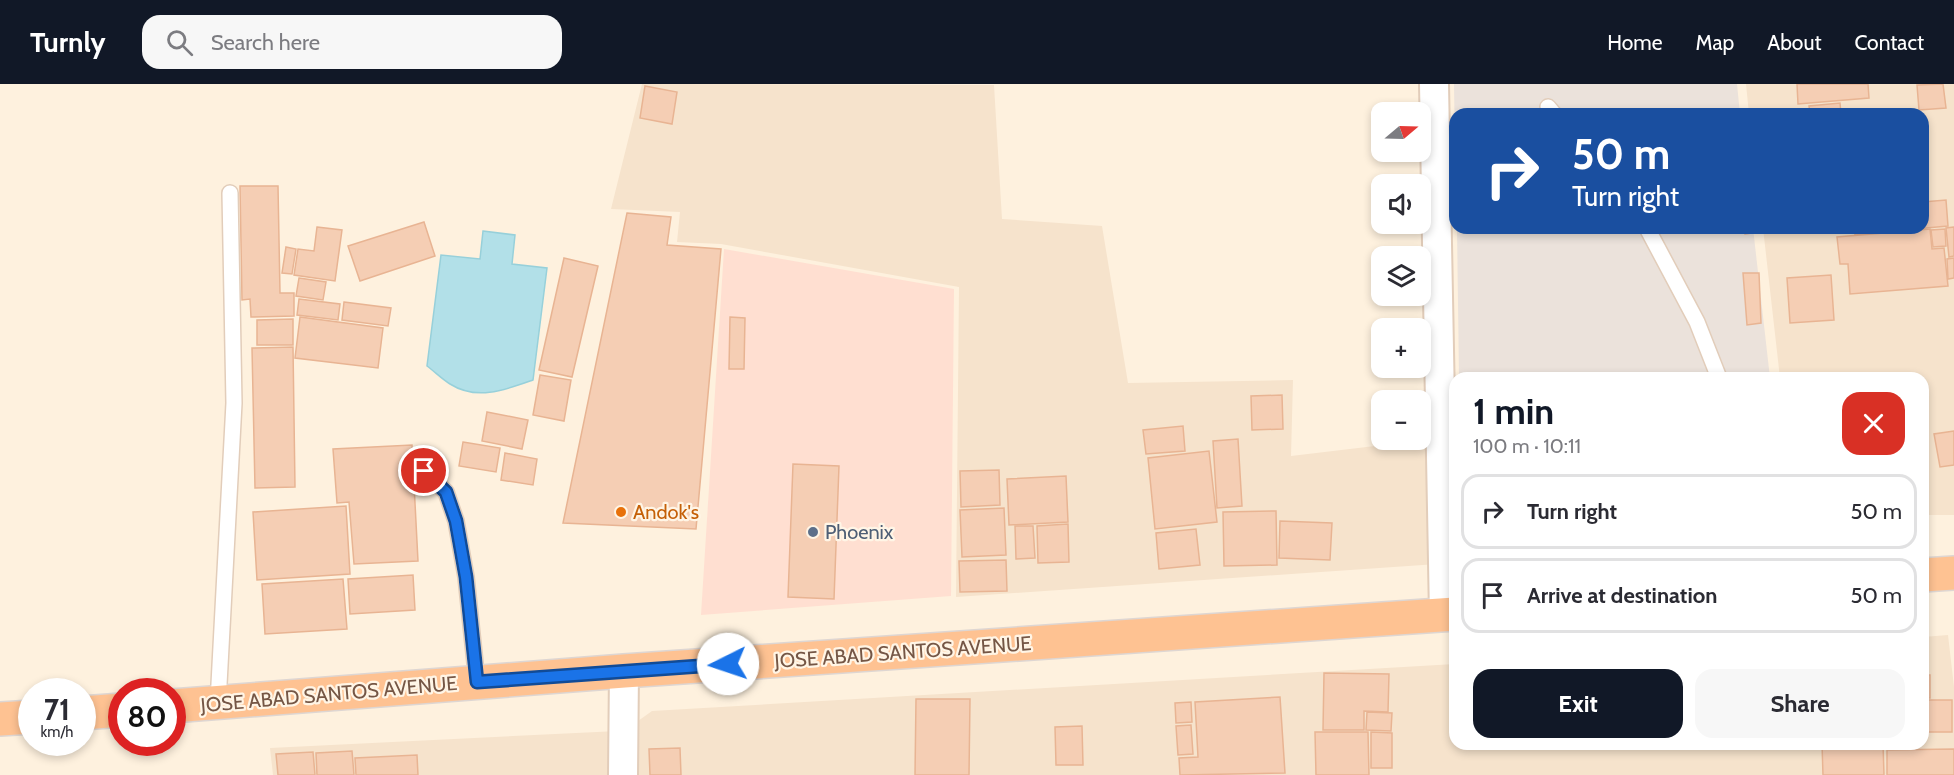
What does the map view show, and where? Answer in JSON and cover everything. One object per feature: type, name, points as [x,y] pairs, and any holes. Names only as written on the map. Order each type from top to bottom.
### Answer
[{"type":"highway","points":[[1929,575],[1954,573]]},
{"type":"highway","name":"JOSE ABAD SANTOS AVENUE","points":[[186,705],[624,671],[1449,615]]},
{"type":"highway","points":[[0,719],[18,718]]},
{"type":"street","points":[[1434,84],[1449,582]]},
{"type":"street","points":[[623,775],[624,671]]},
{"type":"lane","points":[[218,703],[234,403],[230,193]]},
{"type":"lane","points":[[1650,234],[1697,322],[1717,372]]},
{"type":"lane","points":[[424,471],[446,492],[456,521],[466,577],[477,682]]},
{"type":"shaded area","points":[[642,84],[994,85],[1002,219],[1102,226],[1128,383],[1293,380],[1291,456],[1371,446],[1371,450],[1431,450],[1431,439],[1442,438],[1449,526],[1449,563],[956,597],[959,287],[721,244],[677,242],[680,212],[611,209]]},
{"type":"shaded area","points":[[1454,84],[1737,84],[1739,108],[1454,108]]},
{"type":"shaded area","points":[[1746,84],[1954,84],[1954,515],[1929,515],[1929,372],[1779,372],[1764,234],[1929,234],[1929,108],[1748,108]]},
{"type":"shaded area","points":[[1457,234],[1754,234],[1769,372],[1459,372]]},
{"type":"shaded area","points":[[724,249],[954,289],[951,596],[701,615]]},
{"type":"shaded area","points":[[1948,635],[1954,687],[1954,775],[273,775],[270,748],[618,731],[631,726],[652,711],[1449,664],[1449,750],[1929,750],[1929,637]]},
{"type":"water","points":[[483,231],[515,235],[512,264],[547,268],[533,380],[502,390],[481,393],[460,389],[427,366],[441,255],[480,259]]},
{"type":"building","points":[[1797,84],[1868,84],[1869,98],[1798,104]]},
{"type":"building","points":[[1943,84],[1946,108],[1919,108],[1917,85]]},
{"type":"building","points":[[645,86],[677,92],[672,124],[640,118]]},
{"type":"building","points":[[1840,103],[1840,108],[1809,108],[1809,106]]},
{"type":"building","points":[[240,186],[278,186],[280,293],[294,293],[294,316],[251,317],[250,299],[242,300]]},
{"type":"building","points":[[1946,200],[1948,226],[1929,228],[1929,201]]},
{"type":"building","points":[[627,213],[671,217],[667,245],[721,249],[696,529],[563,523]]},
{"type":"building","points":[[424,222],[435,256],[360,281],[348,246]]},
{"type":"building","points":[[317,227],[342,230],[335,281],[294,275],[298,249],[314,251]]},
{"type":"building","points":[[1954,227],[1954,256],[1949,257],[1946,228]]},
{"type":"building","points":[[1929,229],[1932,249],[1944,248],[1948,286],[1850,294],[1848,264],[1840,264],[1837,237],[1872,234],[1929,234]]},
{"type":"building","points":[[1945,229],[1946,246],[1933,247],[1931,230]]},
{"type":"building","points":[[286,247],[296,249],[292,274],[282,273]]},
{"type":"building","points":[[564,258],[598,266],[572,377],[539,370]]},
{"type":"building","points":[[1954,258],[1954,278],[1948,279],[1947,259]]},
{"type":"building","points":[[1743,273],[1759,273],[1761,323],[1747,325]]},
{"type":"building","points":[[1831,275],[1834,320],[1790,323],[1787,278]]},
{"type":"building","points":[[299,278],[326,282],[323,300],[296,296]]},
{"type":"building","points":[[299,299],[340,304],[338,320],[297,315]]},
{"type":"building","points":[[344,302],[391,308],[388,326],[342,320]]},
{"type":"building","points":[[300,317],[383,328],[378,368],[295,358]]},
{"type":"building","points":[[730,317],[745,318],[744,369],[729,369]]},
{"type":"building","points":[[293,319],[293,345],[257,345],[257,320]]},
{"type":"building","points":[[293,347],[295,487],[255,488],[252,348]]},
{"type":"building","points":[[540,375],[571,380],[564,421],[533,415]]},
{"type":"building","points":[[1282,395],[1283,429],[1252,430],[1251,396]]},
{"type":"building","points":[[487,412],[528,420],[522,449],[482,441]]},
{"type":"building","points":[[1183,426],[1185,451],[1146,454],[1143,430]]},
{"type":"building","points":[[1954,431],[1954,465],[1940,467],[1934,434]]},
{"type":"building","points":[[1238,439],[1242,506],[1217,508],[1213,441]]},
{"type":"building","points":[[463,442],[500,448],[496,472],[459,466]]},
{"type":"building","points":[[412,445],[418,561],[354,564],[349,502],[337,503],[333,449]]},
{"type":"building","points":[[1209,451],[1217,522],[1155,529],[1148,458]]},
{"type":"building","points":[[505,453],[537,459],[533,485],[501,480]]},
{"type":"building","name":"Phoenix","points":[[793,464],[839,466],[834,599],[788,597]]},
{"type":"building","points":[[999,470],[1000,505],[961,507],[960,471]]},
{"type":"building","points":[[1066,476],[1068,522],[1009,525],[1007,479]]},
{"type":"building","points":[[346,506],[350,574],[257,580],[253,512]]},
{"type":"building","points":[[1004,508],[1006,555],[962,557],[960,510]]},
{"type":"building","points":[[1276,511],[1277,565],[1224,566],[1223,512]]},
{"type":"building","points":[[1280,521],[1332,523],[1330,560],[1279,558]]},
{"type":"building","points":[[1068,524],[1069,562],[1038,563],[1037,526]]},
{"type":"building","points":[[1015,526],[1033,526],[1035,558],[1016,559]]},
{"type":"building","points":[[1196,529],[1200,565],[1159,569],[1156,533]]},
{"type":"building","points":[[1006,560],[1007,591],[960,592],[959,561]]},
{"type":"building","points":[[413,575],[415,610],[350,614],[348,579]]},
{"type":"building","points":[[343,579],[347,629],[265,634],[262,584]]},
{"type":"building","points":[[1324,673],[1389,674],[1388,712],[1364,711],[1364,730],[1323,730]]},
{"type":"building","points":[[1929,675],[1930,675],[1929,698]]},
{"type":"building","points":[[1280,697],[1285,773],[1180,775],[1179,758],[1198,757],[1195,702]]},
{"type":"building","points":[[916,699],[970,699],[969,775],[915,775]]},
{"type":"building","points":[[1929,700],[1952,700],[1952,732],[1929,732]]},
{"type":"building","points":[[1191,702],[1192,722],[1176,723],[1175,703]]},
{"type":"building","points":[[1367,712],[1392,713],[1391,731],[1366,730]]},
{"type":"building","points":[[1191,725],[1193,754],[1178,755],[1176,726]]},
{"type":"building","points":[[1082,726],[1083,765],[1056,765],[1055,727]]},
{"type":"building","points":[[1315,732],[1368,732],[1369,775],[1316,775]]},
{"type":"building","points":[[1371,732],[1392,733],[1392,768],[1371,768]]},
{"type":"building","points":[[680,748],[681,775],[650,775],[649,749]]},
{"type":"building","points":[[1954,749],[1954,775],[1887,775],[1887,750]]},
{"type":"building","points":[[1822,750],[1883,750],[1884,775],[1823,775]]},
{"type":"building","points":[[352,751],[354,775],[317,775],[316,753]]},
{"type":"building","points":[[313,752],[315,775],[278,775],[276,754]]},
{"type":"building","points":[[417,755],[418,775],[356,775],[355,758]]},
{"type":"place","name":"Andok's","points":[[621,512]]},
{"type":"place","name":"Phoenix","points":[[813,532]]},
{"type":"route","points":[[424,471],[446,492],[456,521],[466,577],[477,682],[728,664]]}]
